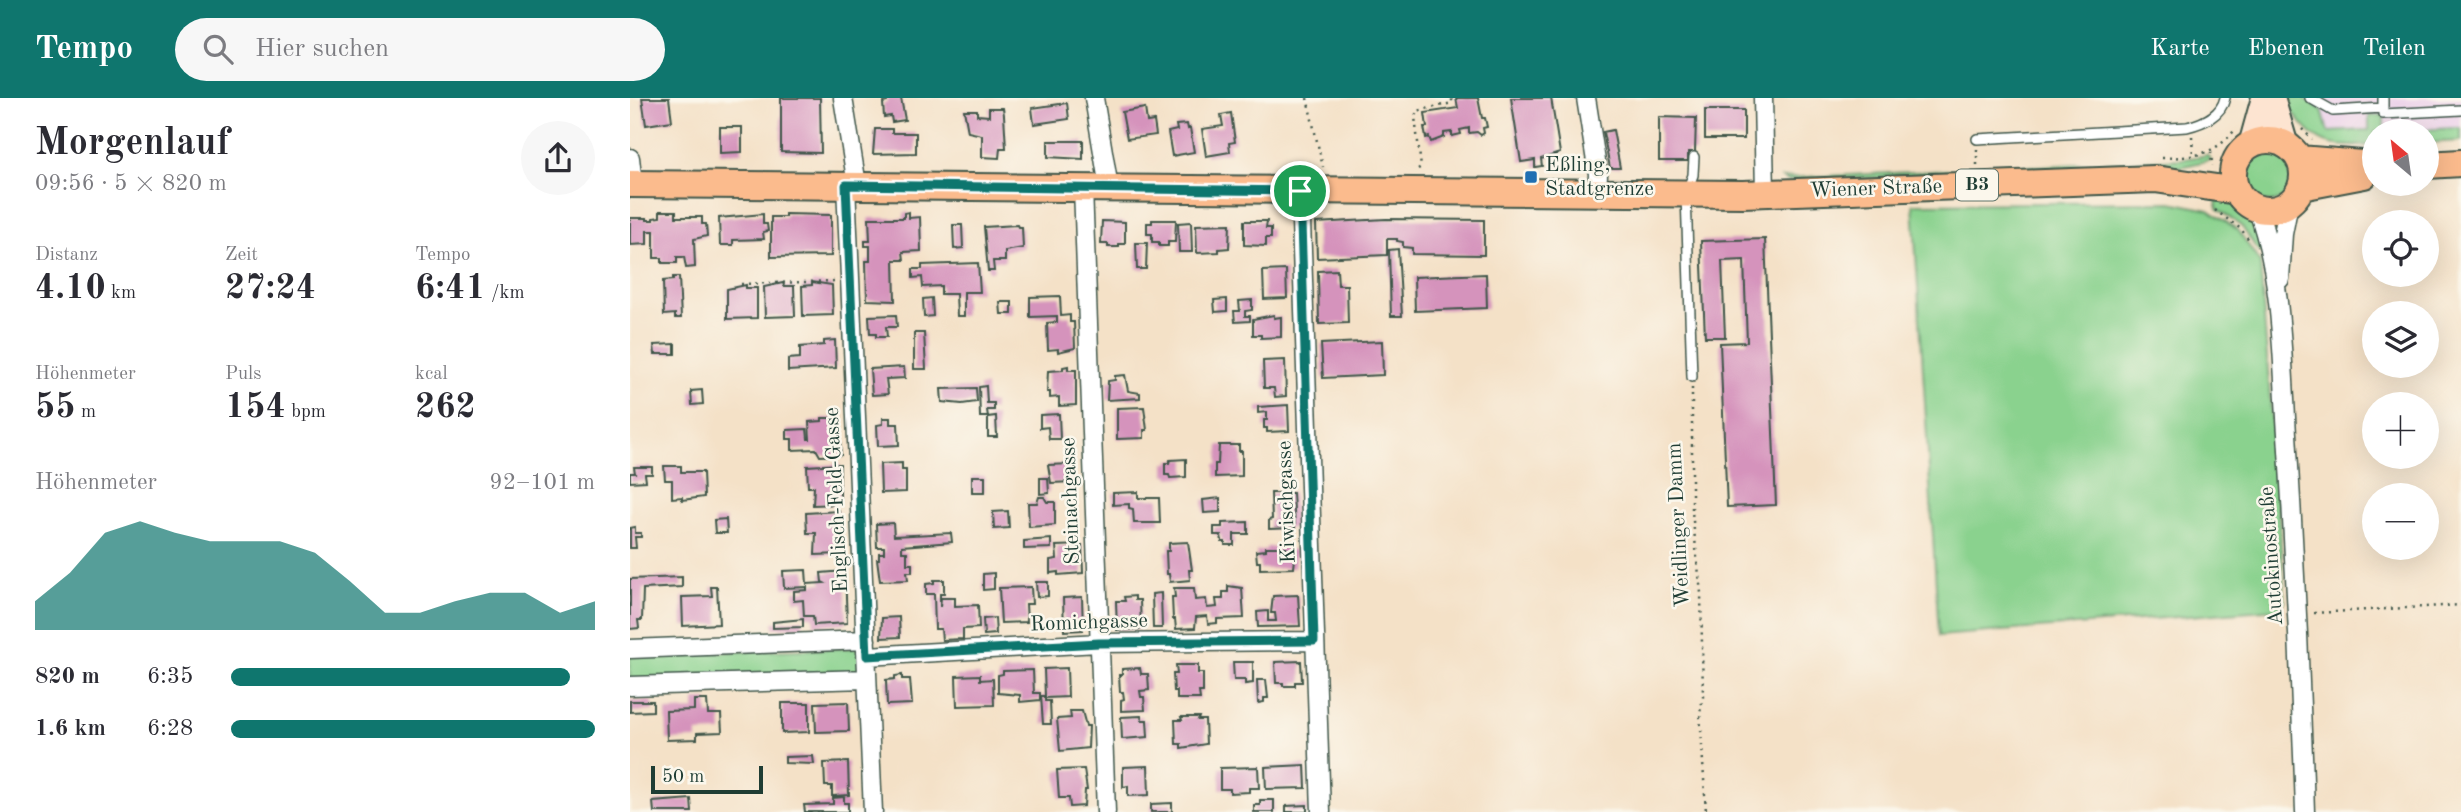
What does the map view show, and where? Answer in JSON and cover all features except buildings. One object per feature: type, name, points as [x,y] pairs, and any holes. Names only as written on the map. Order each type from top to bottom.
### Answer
[{"type":"main road","points":[[2263,98],[2234,149],[2234,178],[2247,199],[2274,210],[2295,195],[2362,176]]},
{"type":"main road","points":[[2272,98],[2303,172],[2295,195]]},
{"type":"main road","points":[[2234,149],[2272,141],[2293,153],[2362,163]]},
{"type":"main road","name":"Wiener Straße","points":[[1765,193],[2155,179],[2220,167],[2234,149]]},
{"type":"main road","points":[[2440,164],[2461,163]]},
{"type":"main road","name":"B3","points":[[631,175],[851,185],[1765,193]]},
{"type":"main road","name":"Wiener Straße","points":[[2155,179],[2247,199]]},
{"type":"street","name":"Englisch-Feld-Gasse","points":[[843,98],[851,185],[850,280],[873,812]]},
{"type":"street","name":"Steinachgasse","points":[[1094,98],[1099,643],[1106,812]]},
{"type":"street","points":[[1586,98],[1598,174],[1597,193]]},
{"type":"street","points":[[1763,98],[1765,193]]},
{"type":"street","name":"Kiwischgasse","points":[[1300,191],[1321,812]]},
{"type":"street","name":"Autokinostraße","points":[[2278,297],[2283,234],[2295,195]]},
{"type":"street","name":"Autokinostraße","points":[[2247,199],[2264,227],[2278,297],[2299,614],[2305,812]]},
{"type":"street","name":"Romichgasse","points":[[630,649],[1314,641]]},
{"type":"street","points":[[630,686],[867,679]]},
{"type":"lane","points":[[1977,139],[2192,126],[2205,122],[2216,114],[2225,98]]},
{"type":"lane","points":[[2310,98],[2333,111],[2383,103],[2384,114],[2461,110]]},
{"type":"lane","points":[[1692,377],[1686,194],[1693,175],[1694,157]]},
{"type":"path","points":[[1307,98],[1323,167]]},
{"type":"path","points":[[1416,192],[1416,171],[1421,167],[1415,117],[1417,111],[1452,103],[1451,98]]},
{"type":"path","points":[[2192,126],[2193,156]]},
{"type":"path","points":[[1977,139],[1977,167]]},
{"type":"path","points":[[741,284],[850,280]]},
{"type":"path","name":"Weidlinger Damm","points":[[1692,377],[1692,512],[1701,593],[1703,697],[1700,713],[1706,812]]},
{"type":"path","points":[[2299,614],[2461,605]]},
{"type":"shaded area","points":[[2281,98],[2461,98],[2461,128],[2440,129],[2440,119],[2362,119],[2362,132],[2326,133]]},
{"type":"green space","points":[[2280,98],[2303,98],[2322,110],[2328,132],[2362,130],[2362,145],[2328,143],[2311,133],[2294,113],[2284,113]]},
{"type":"green space","points":[[2384,115],[2384,119],[2369,119],[2369,116]]},
{"type":"green space","points":[[2461,128],[2461,141],[2440,142],[2440,129]]},
{"type":"green space","points":[[2269,148],[2288,156],[2296,175],[2288,194],[2269,202],[2250,194],[2242,175],[2250,156]]},
{"type":"green space","points":[[2207,155],[2211,160],[2180,167],[1788,181],[1783,178],[2185,159]]},
{"type":"green space","points":[[2216,194],[2234,203],[2248,216],[2265,252],[2259,252],[2242,227],[2217,208]]},
{"type":"green space","points":[[2171,202],[2209,210],[2238,230],[2260,263],[2285,601],[2277,609],[1939,636],[1913,204]]},
{"type":"green space","points":[[855,648],[862,655],[860,672],[630,683],[630,655]]},
{"type":"place","name":"Eßling, Stadtgrenze","points":[[1531,177]]},
{"type":"route","points":[[846,185],[1300,191],[1314,641],[1099,643],[867,656],[846,185]]}]
